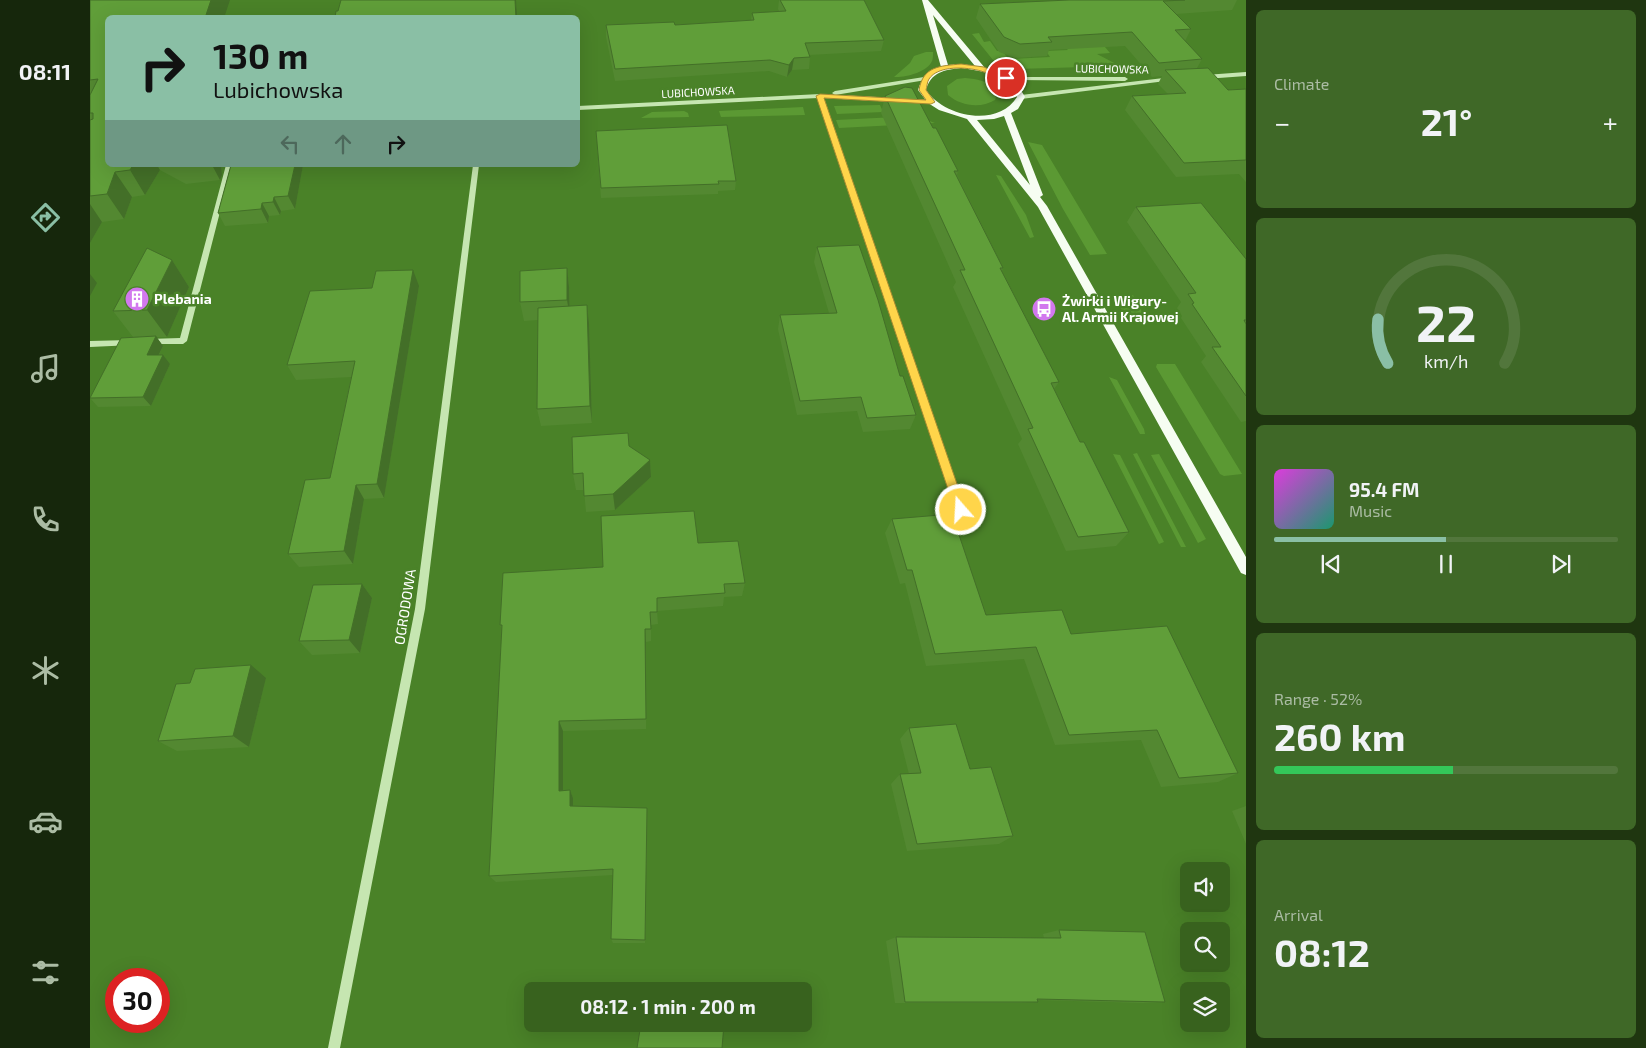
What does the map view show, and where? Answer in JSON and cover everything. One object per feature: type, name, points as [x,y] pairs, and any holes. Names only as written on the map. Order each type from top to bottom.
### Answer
[{"type":"main road","points":[[925,0],[945,68]]},
{"type":"main road","points":[[925,0],[982,69]]},
{"type":"main road","points":[[961,66],[982,69],[1006,78],[1016,87],[1021,97],[1018,106],[1007,113],[986,117],[970,117],[946,111],[931,102],[922,90],[924,79],[931,73],[945,68],[961,66]]},
{"type":"main road","points":[[1007,113],[1042,206],[1246,569]]},
{"type":"main road","points":[[970,117],[1042,206]]},
{"type":"street","points":[[1194,78],[1246,74]]},
{"type":"street","name":"LUBICHOWSKA","points":[[1006,78],[1158,80]]},
{"type":"street","name":"LUBICHOWSKA","points":[[1021,97],[1176,78]]},
{"type":"street","name":"LUBICHOWSKA","points":[[820,96],[924,79]]},
{"type":"street","name":"LUBICHOWSKA","points":[[580,108],[820,96],[931,102]]},
{"type":"street","points":[[820,96],[961,510]]},
{"type":"street","points":[[90,344],[183,341],[227,167]]},
{"type":"street","name":"OGRODOWA","points":[[334,1048],[420,608],[476,167]]},
{"type":"green space","points":[[979,33],[984,42],[990,41],[997,51],[1003,51],[1011,59],[1050,57],[1046,51],[1068,50],[1054,37],[1095,35],[1110,53],[1097,54],[1120,66],[1012,69],[993,60],[972,34]]},
{"type":"green space","points":[[933,52],[930,65],[921,71],[909,75],[894,77],[910,63],[914,56]]},
{"type":"green space","points":[[957,79],[979,80],[991,85],[998,92],[995,100],[983,105],[971,105],[959,102],[948,95],[947,86]]},
{"type":"green space","points":[[880,105],[883,112],[837,114],[834,106]]},
{"type":"green space","points":[[803,107],[805,115],[721,117],[719,111]]},
{"type":"green space","points":[[684,111],[688,113],[689,117],[641,118],[652,112]]},
{"type":"green space","points":[[916,116],[935,123],[839,128],[836,120]]},
{"type":"green space","points":[[1028,142],[1042,145],[1107,254],[1090,255],[1063,209]]},
{"type":"green space","points":[[996,175],[1001,176],[1026,215],[1034,237],[1030,238]]},
{"type":"green space","points":[[1114,295],[1133,295],[1148,323],[1134,322],[1126,317]]},
{"type":"green space","points":[[1157,364],[1175,364],[1242,474],[1224,476],[1220,474],[1156,367]]},
{"type":"green space","points":[[1109,377],[1117,380],[1145,434],[1140,434]]},
{"type":"green space","points":[[1137,453],[1186,547],[1181,547],[1133,454]]},
{"type":"green space","points":[[1113,454],[1120,455],[1164,542],[1159,544]]},
{"type":"green space","points":[[1159,454],[1206,539],[1198,543],[1151,455]]},
{"type":"building","points":[[90,0],[211,0],[206,15],[105,15],[105,167],[132,167],[130,170],[115,172],[107,194],[90,196],[90,120],[93,119],[93,113],[90,113],[90,95],[98,79],[90,80]]},
{"type":"building","points":[[341,0],[515,0],[516,15],[335,15],[336,11],[338,11]]},
{"type":"building","points":[[780,0],[864,0],[884,40],[805,43],[810,57],[794,58],[789,65],[770,60],[615,69],[606,25],[674,22],[675,25],[754,20],[752,13],[786,11]]},
{"type":"building","points":[[1069,0],[1185,0],[1163,1],[1191,29],[1175,30],[1202,59],[1159,63],[1132,32],[1048,37],[1052,42],[1020,44],[1004,37],[980,4]]},
{"type":"building","points":[[1208,68],[1228,90],[1246,89],[1246,160],[1184,163],[1132,96],[1186,93],[1165,70]]},
{"type":"building","points":[[905,87],[912,88],[933,128],[936,128],[958,171],[954,171],[1003,268],[1000,268],[1059,382],[1051,383],[1080,442],[1084,442],[1129,532],[1078,537],[1028,429],[1033,428],[960,270],[965,270],[885,96]]},
{"type":"building","points":[[727,125],[736,181],[718,181],[719,184],[601,188],[596,131]]},
{"type":"building","points":[[230,167],[295,167],[288,196],[274,197],[273,202],[262,203],[261,209],[218,213]]},
{"type":"building","points":[[1201,203],[1246,259],[1246,320],[1244,320],[1246,324],[1246,396],[1212,347],[1221,347],[1192,304],[1194,303],[1188,294],[1196,293],[1136,207]]},
{"type":"building","points":[[859,245],[878,300],[900,376],[903,376],[916,415],[867,418],[861,397],[800,401],[780,315],[837,313],[817,247]]},
{"type":"building","points":[[147,248],[172,260],[147,310],[113,311]]},
{"type":"building","points":[[567,268],[567,300],[520,302],[520,271]]},
{"type":"building","points":[[413,270],[377,484],[356,485],[344,551],[288,554],[305,480],[330,478],[355,361],[287,365],[310,291],[372,288],[376,271]]},
{"type":"building","points":[[587,305],[590,406],[537,409],[538,308]]},
{"type":"building","points":[[156,336],[147,355],[163,355],[143,397],[90,398],[121,338]]},
{"type":"building","points":[[628,433],[629,446],[650,460],[613,494],[584,496],[583,473],[573,474],[572,437]]},
{"type":"building","points":[[694,511],[698,543],[738,541],[745,583],[724,584],[725,593],[657,598],[657,612],[650,612],[651,629],[645,629],[646,719],[559,721],[559,791],[570,790],[570,806],[647,808],[645,940],[611,939],[613,869],[489,876],[503,573],[603,567],[601,516]]},
{"type":"building","points":[[952,514],[986,615],[1062,610],[1071,634],[1167,626],[1238,773],[1179,778],[1157,730],[1069,735],[1036,647],[935,654],[912,570],[907,570],[892,519]]},
{"type":"building","points":[[362,584],[349,640],[299,641],[313,585]]},
{"type":"building","points":[[251,665],[233,736],[158,741],[176,684],[190,683],[195,669]]},
{"type":"building","points":[[956,724],[970,769],[991,767],[1013,836],[917,844],[900,774],[921,773],[909,728]]},
{"type":"building","points":[[1059,930],[1145,932],[1165,1002],[1037,999],[1038,1002],[905,1002],[896,937],[1061,938]]},
{"type":"building","points":[[640,1032],[723,1032],[722,1048],[637,1048]]},
{"type":"place","name":"Plebania","points":[[137,299]]},
{"type":"place","name":"Żwirki i Wigury- Al. Armii Krajowej","points":[[1044,309]]},
{"type":"route","points":[[961,510],[820,96],[931,102],[922,90],[924,79],[931,73],[945,68],[961,66],[982,69],[1006,78]]}]
